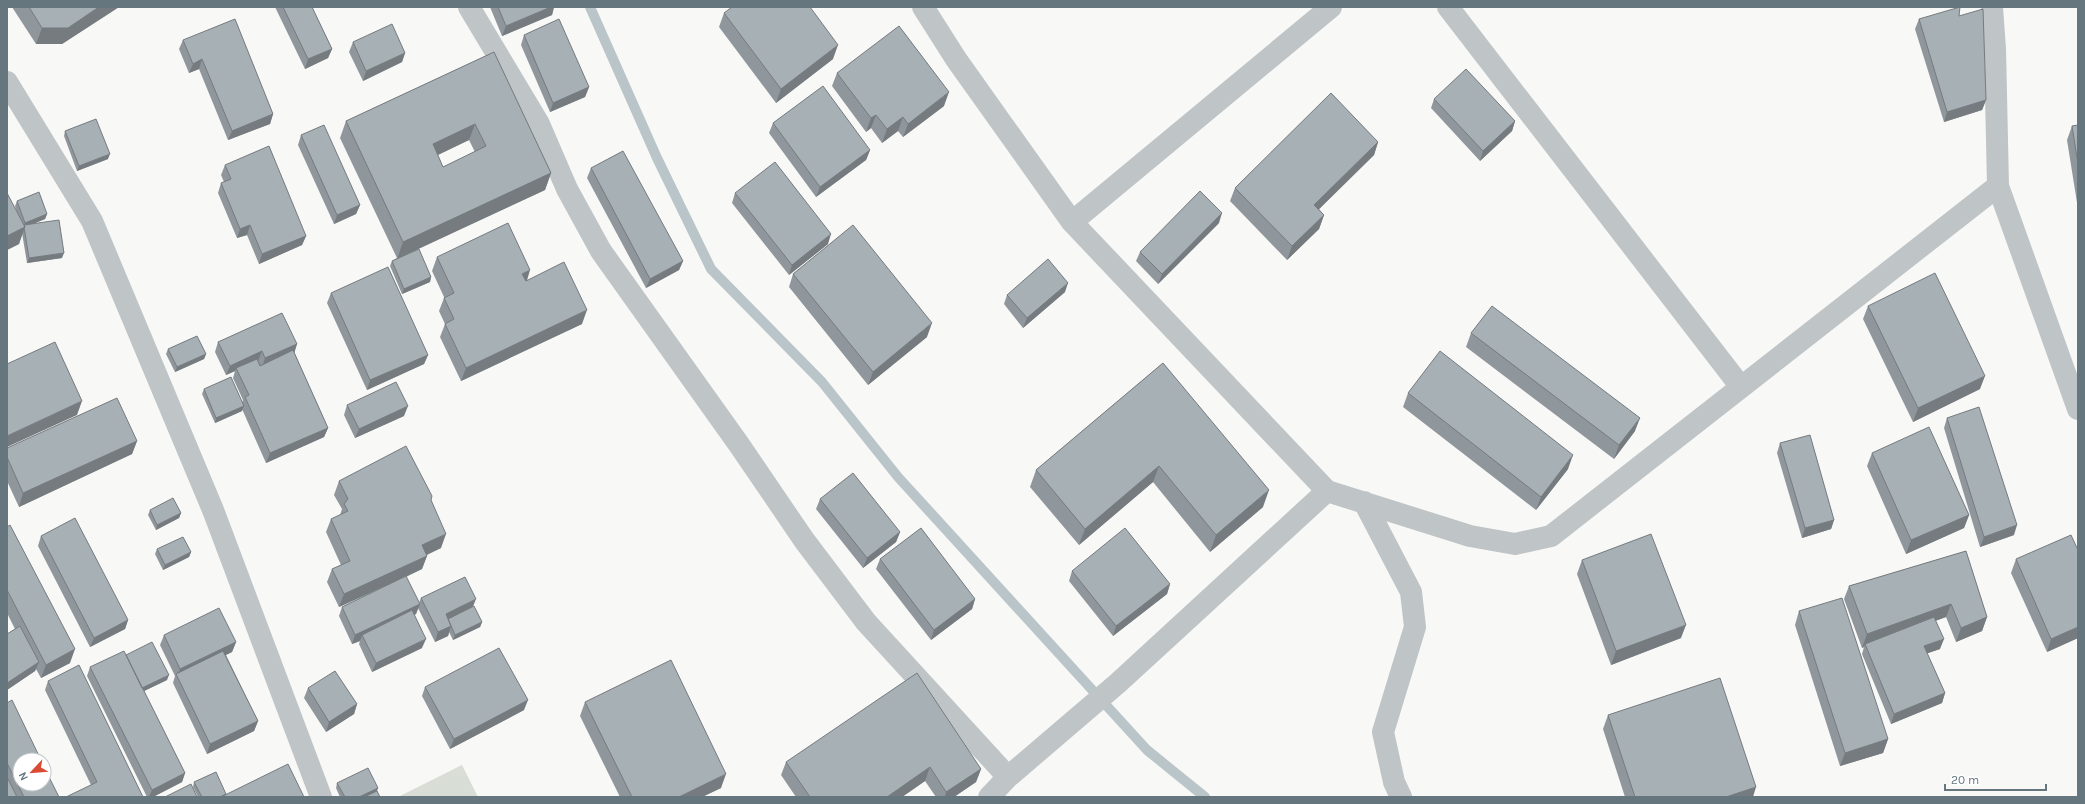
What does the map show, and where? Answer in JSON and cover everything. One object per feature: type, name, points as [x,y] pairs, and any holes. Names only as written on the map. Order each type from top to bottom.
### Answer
[{"type":"street","points":[[469,7],[539,124],[567,189],[601,251],[740,446],[804,540],[866,622],[1008,777]]},
{"type":"street","points":[[923,7],[956,59],[1072,222],[1327,491],[1470,536],[1515,544],[1551,536],[1998,186]]},
{"type":"street","points":[[1072,222],[1331,7]]},
{"type":"street","points":[[1448,7],[1741,387]]},
{"type":"street","points":[[1992,7],[1995,49],[1998,186],[2078,409]]},
{"type":"street","points":[[7,82],[92,220],[213,510],[321,797]]},
{"type":"street","points":[[989,797],[1008,777],[1118,684],[1327,491]]},
{"type":"street","points":[[1364,502],[1411,592],[1416,627],[1383,732],[1394,782],[1400,797]]},
{"type":"shaded area","points":[[462,765],[478,797],[398,797]]},
{"type":"building","points":[[29,7],[99,7],[68,28],[42,28]]},
{"type":"building","points":[[283,7],[312,7],[332,49],[308,59]]},
{"type":"building","points":[[498,7],[551,7],[506,26]]},
{"type":"building","points":[[732,7],[810,7],[838,45],[781,89],[724,13]]},
{"type":"building","points":[[1960,7],[1959,16],[1983,9],[1986,100],[1947,112],[1919,19]]},
{"type":"building","points":[[235,19],[273,114],[232,131],[202,59],[193,64],[183,40]]},
{"type":"building","points":[[559,19],[589,87],[553,103],[524,35]]},
{"type":"building","points":[[392,24],[405,53],[366,71],[353,42]]},
{"type":"building","points":[[899,26],[949,92],[908,124],[903,117],[887,129],[876,115],[871,118],[837,73]]},
{"type":"building","points":[[494,52],[551,173],[403,242],[346,121]],"holes":[[[475,124],[486,146],[443,167],[433,144]]]},
{"type":"building","points":[[1466,69],[1515,121],[1483,151],[1434,99]]},
{"type":"building","points":[[823,86],[870,150],[820,187],[773,123]]},
{"type":"building","points":[[1331,93],[1378,142],[1314,205],[1324,215],[1292,246],[1235,188]]},
{"type":"building","points":[[96,119],[110,154],[79,166],[65,131]]},
{"type":"building","points":[[324,125],[360,205],[337,215],[301,135]]},
{"type":"building","points":[[2078,125],[2078,164],[2072,126]]},
{"type":"building","points":[[269,146],[306,236],[262,254],[250,225],[240,229],[221,183],[231,179],[225,165]]},
{"type":"building","points":[[623,151],[683,261],[650,279],[591,168]]},
{"type":"building","points":[[775,162],[831,234],[792,265],[735,193]]},
{"type":"building","points":[[1200,191],[1222,213],[1162,274],[1140,252]]},
{"type":"building","points":[[39,192],[47,214],[25,223],[17,201]]},
{"type":"building","points":[[7,193],[25,227],[7,236]]},
{"type":"building","points":[[59,220],[64,253],[29,258],[24,225]]},
{"type":"building","points":[[508,223],[530,270],[522,274],[526,281],[564,262],[587,310],[466,368],[445,324],[454,319],[444,298],[454,293],[437,257]]},
{"type":"building","points":[[853,225],[932,323],[873,372],[793,274]]},
{"type":"building","points":[[419,249],[431,277],[404,289],[392,261]]},
{"type":"building","points":[[1048,259],[1068,283],[1027,318],[1007,295]]},
{"type":"building","points":[[388,267],[428,355],[370,380],[331,293]]},
{"type":"building","points":[[1935,273],[1985,376],[1918,408],[1868,306]]},
{"type":"building","points":[[1492,306],[1640,418],[1619,445],[1471,333]]},
{"type":"building","points":[[282,313],[297,344],[265,358],[262,351],[230,366],[218,342]]},
{"type":"building","points":[[197,336],[206,354],[177,367],[168,349]]},
{"type":"building","points":[[55,342],[82,401],[7,436],[7,364]]},
{"type":"building","points":[[293,350],[328,428],[270,453],[245,397],[249,395],[236,368],[257,359],[260,366]]},
{"type":"building","points":[[1440,351],[1573,455],[1541,497],[1408,393]]},
{"type":"building","points":[[1163,363],[1269,490],[1216,535],[1159,466],[1085,529],[1036,470]]},
{"type":"building","points":[[231,377],[244,406],[216,418],[204,389]]},
{"type":"building","points":[[396,382],[408,406],[359,429],[347,405]]},
{"type":"building","points":[[117,398],[137,441],[23,493],[7,457],[7,448]]},
{"type":"building","points":[[1979,407],[2017,525],[1984,537],[1947,418]]},
{"type":"building","points":[[1929,427],[1969,515],[1911,540],[1872,453]]},
{"type":"building","points":[[1810,435],[1834,520],[1805,528],[1780,443]]},
{"type":"building","points":[[406,446],[432,496],[431,500],[446,534],[422,545],[427,556],[344,594],[332,569],[350,561],[331,519],[348,511],[344,504],[348,499],[339,481]]},
{"type":"building","points":[[853,473],[900,532],[867,558],[820,499]]},
{"type":"building","points":[[173,498],[181,513],[157,525],[150,510]]},
{"type":"building","points":[[75,518],[128,620],[94,638],[41,536]]},
{"type":"building","points":[[10,525],[75,649],[46,665],[7,590],[7,527]]},
{"type":"building","points":[[921,528],[975,599],[934,630],[880,559]]},
{"type":"building","points":[[1125,528],[1170,584],[1116,626],[1072,571]]},
{"type":"building","points":[[1651,534],[1686,625],[1616,651],[1582,560]]},
{"type":"building","points":[[2071,535],[2078,550],[2078,627],[2051,639],[2016,559]]},
{"type":"building","points":[[183,537],[191,552],[165,565],[157,549]]},
{"type":"building","points":[[1966,551],[1987,617],[1961,628],[1951,604],[1867,634],[1849,586]]},
{"type":"building","points":[[406,576],[420,604],[355,635],[342,607]]},
{"type":"building","points":[[465,577],[476,599],[446,614],[451,626],[438,632],[421,598]]},
{"type":"building","points":[[1842,598],[1888,739],[1845,753],[1799,611]]},
{"type":"building","points":[[474,606],[482,622],[455,635],[448,619]]},
{"type":"building","points":[[219,608],[236,642],[180,669],[164,635]]},
{"type":"building","points":[[412,610],[426,639],[376,663],[362,635]]},
{"type":"building","points":[[1934,617],[1944,639],[1924,646],[1945,693],[1894,714],[1865,644]]},
{"type":"building","points":[[20,626],[39,662],[7,683],[7,634]]},
{"type":"building","points":[[152,642],[169,675],[142,688],[126,655]]},
{"type":"building","points":[[499,648],[528,700],[454,739],[425,687]]},
{"type":"building","points":[[124,651],[185,773],[152,790],[90,667]]},
{"type":"building","points":[[223,651],[258,721],[210,744],[176,674]]},
{"type":"building","points":[[671,660],[726,774],[679,797],[632,797],[585,702]]},
{"type":"building","points":[[79,665],[143,797],[66,797],[97,782],[48,681]]},
{"type":"building","points":[[335,671],[357,704],[329,722],[308,688]]},
{"type":"building","points":[[917,673],[981,769],[946,792],[930,767],[887,797],[810,797],[786,762]]},
{"type":"building","points":[[1720,678],[1756,787],[1726,797],[1635,797],[1608,715]]},
{"type":"building","points":[[12,700],[37,752],[12,752],[12,773],[7,763],[7,703]]},
{"type":"building","points":[[288,764],[304,797],[221,797]]},
{"type":"building","points":[[368,768],[378,788],[359,797],[345,797],[337,783]]},
{"type":"building","points":[[216,772],[226,794],[220,797],[202,797],[194,782]]},
{"type":"building","points":[[7,777],[12,787],[12,792],[14,792],[17,797],[7,797]]},
{"type":"building","points":[[52,783],[59,797],[24,797],[22,792],[52,792]]},
{"type":"building","points":[[191,784],[197,797],[165,797]]},
{"type":"building","points":[[377,791],[380,797],[364,797]]},
{"type":"waterway","points":[[590,7],[657,158],[711,269],[822,382],[898,477],[1147,750],[1205,797]]}]
